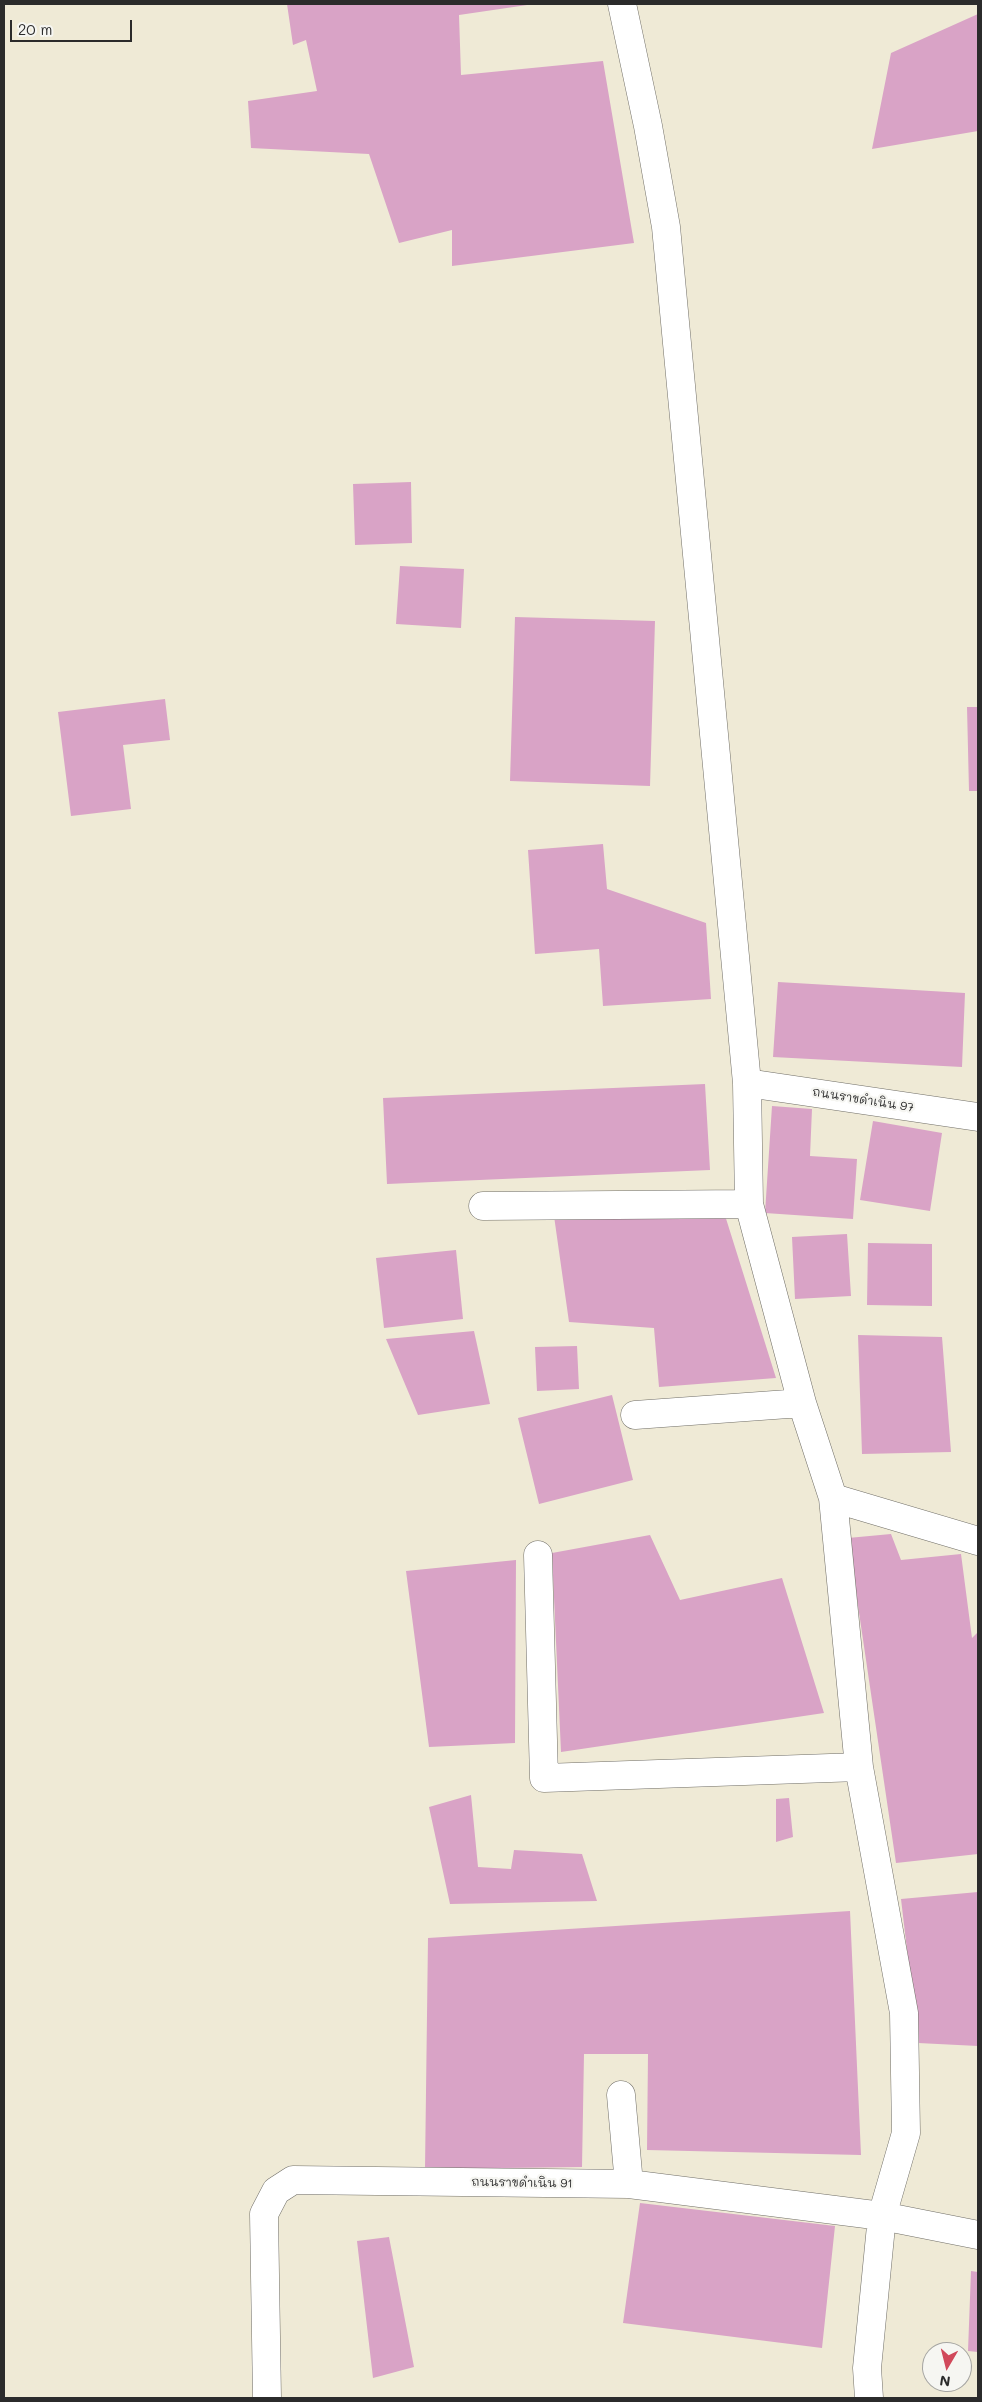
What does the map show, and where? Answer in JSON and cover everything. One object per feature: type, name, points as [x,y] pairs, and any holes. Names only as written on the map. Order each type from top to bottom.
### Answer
[{"type":"street","points":[[622,4],[648,126],[666,227],[747,1082],[749,1204],[802,1403],[833,1498],[859,1767],[904,2013],[906,2133],[882,2216],[867,2368],[869,2398]]},
{"type":"street","name":"ถนนราขดำเนิน 97","points":[[747,1082],[978,1117]]},
{"type":"street","points":[[483,1206],[749,1204]]},
{"type":"street","points":[[635,1415],[802,1403]]},
{"type":"street","points":[[833,1498],[978,1541]]},
{"type":"street","points":[[538,1556],[544,1778],[859,1767]]},
{"type":"street","points":[[621,2095],[629,2184]]},
{"type":"street","name":"ถนนราขดำเนิน 91","points":[[267,2398],[264,2214],[276,2191],[293,2180],[629,2184],[882,2216],[978,2235]]},
{"type":"building","points":[[287,4],[534,4],[459,15],[461,75],[603,61],[634,243],[452,266],[452,230],[399,243],[369,154],[251,148],[248,101],[317,91],[306,40],[293,45]]},
{"type":"building","points":[[978,14],[978,131],[872,149],[891,53]]},
{"type":"building","points":[[411,482],[412,543],[355,545],[353,484]]},
{"type":"building","points":[[400,566],[464,569],[461,628],[396,624]]},
{"type":"building","points":[[515,617],[655,621],[650,786],[510,781]]},
{"type":"building","points":[[165,699],[170,740],[123,745],[131,809],[71,816],[58,712]]},
{"type":"building","points":[[967,707],[978,707],[978,791],[969,791]]},
{"type":"building","points":[[603,844],[607,889],[706,923],[711,999],[603,1006],[599,949],[535,954],[528,850]]},
{"type":"building","points":[[778,982],[965,993],[962,1067],[773,1057]]},
{"type":"building","points":[[705,1084],[710,1170],[387,1184],[383,1098]]},
{"type":"building","points":[[772,1106],[812,1109],[810,1156],[857,1159],[853,1219],[765,1213]]},
{"type":"building","points":[[873,1121],[942,1133],[930,1211],[860,1200]]},
{"type":"building","points":[[723,1209],[776,1378],[659,1387],[654,1328],[569,1322],[554,1216]]},
{"type":"building","points":[[847,1234],[851,1296],[795,1299],[792,1237]]},
{"type":"building","points":[[868,1243],[932,1244],[932,1306],[867,1305]]},
{"type":"building","points":[[456,1250],[463,1319],[384,1328],[376,1258]]},
{"type":"building","points":[[474,1331],[490,1404],[418,1415],[386,1339]]},
{"type":"building","points":[[858,1335],[942,1337],[951,1452],[862,1454]]},
{"type":"building","points":[[577,1346],[579,1389],[537,1391],[535,1347]]},
{"type":"building","points":[[612,1395],[633,1480],[539,1504],[518,1418]]},
{"type":"building","points":[[891,1534],[901,1560],[961,1554],[972,1638],[978,1632],[978,1854],[896,1863],[848,1538]]},
{"type":"building","points":[[650,1535],[680,1600],[782,1578],[824,1713],[561,1752],[552,1553]]},
{"type":"building","points":[[516,1560],[515,1743],[429,1747],[406,1571]]},
{"type":"building","points":[[471,1795],[478,1867],[511,1869],[514,1850],[582,1854],[597,1901],[450,1904],[429,1807]]},
{"type":"building","points":[[789,1798],[793,1837],[776,1842],[776,1799]]},
{"type":"building","points":[[978,1892],[978,2046],[918,2043],[901,1899]]},
{"type":"building","points":[[850,1911],[861,2155],[647,2150],[648,2054],[584,2054],[582,2167],[425,2169],[428,1938]]},
{"type":"building","points":[[640,2203],[835,2226],[822,2348],[623,2323]]},
{"type":"building","points":[[389,2237],[414,2367],[373,2378],[357,2241]]},
{"type":"building","points":[[971,2271],[978,2272],[978,2352],[972,2351],[972,2342],[968,2342]]}]
